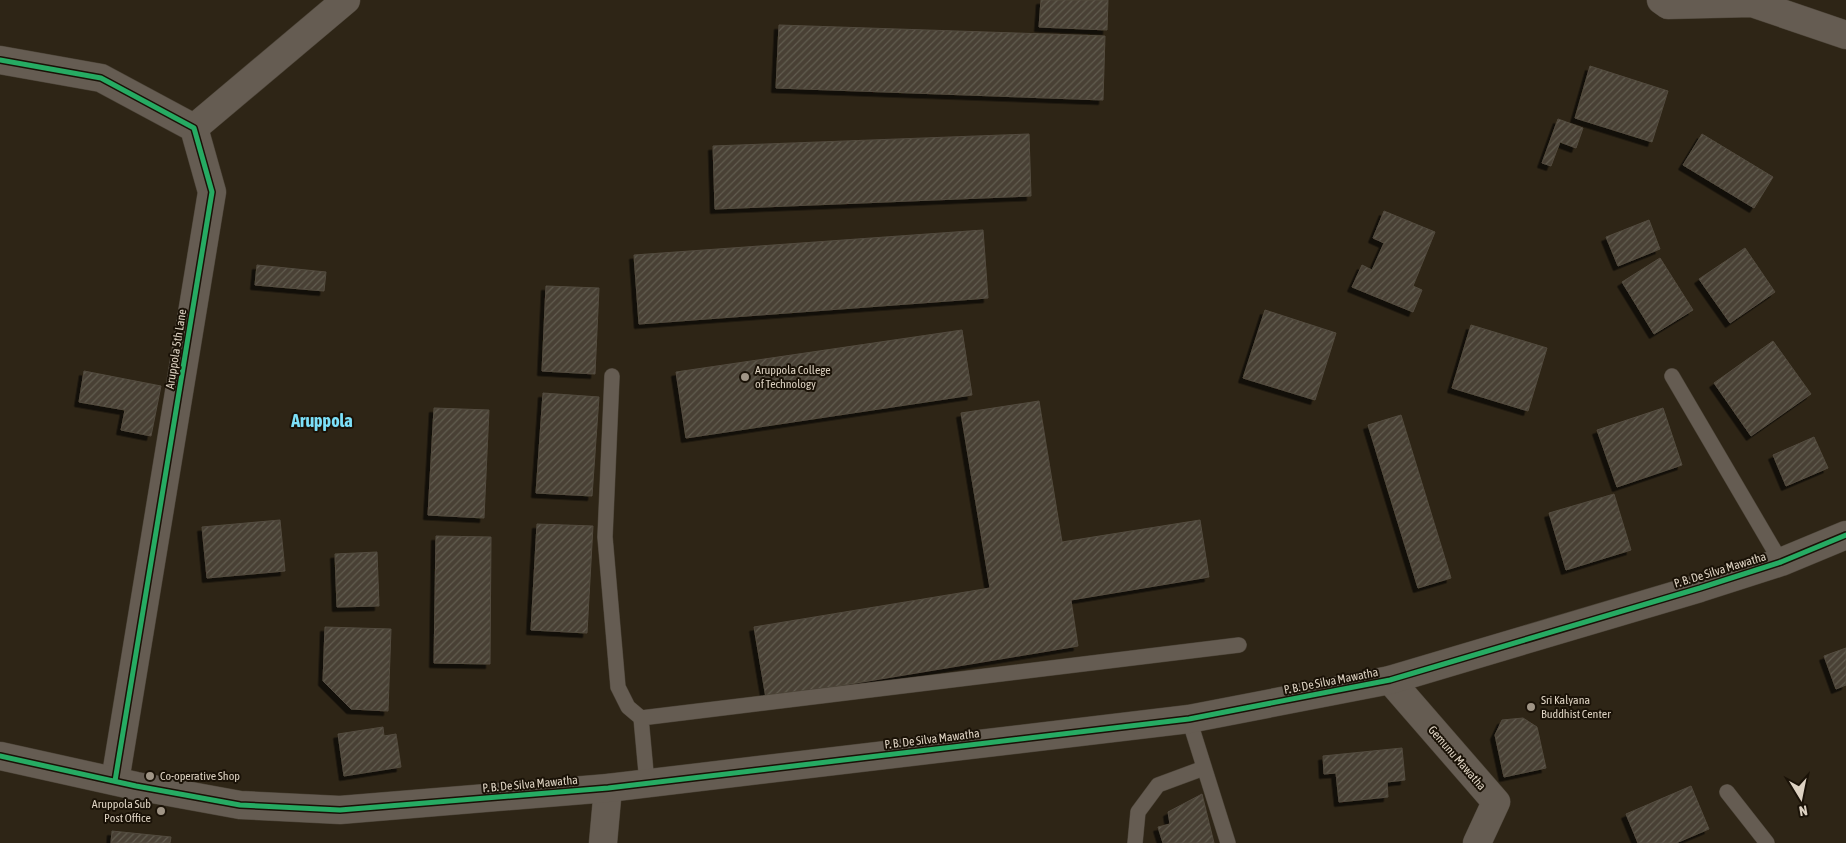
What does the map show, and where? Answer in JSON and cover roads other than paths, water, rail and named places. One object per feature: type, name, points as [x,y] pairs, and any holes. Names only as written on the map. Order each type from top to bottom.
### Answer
[{"type":"street","points":[[0,60],[101,78],[194,128],[346,0]]},
{"type":"street","points":[[1661,0],[1668,6],[1752,3],[1846,35]]},
{"type":"street","name":"Aruppola 5th Lane","points":[[115,781],[212,192],[194,128]]},
{"type":"street","name":"P. B. De Silva Mawatha","points":[[1,759],[240,805],[340,810],[608,788],[1189,719],[1390,680],[1781,562],[1846,535]]},
{"type":"street","name":"Gemunu Mawatha","points":[[1390,680],[1496,802],[1477,843]]},
{"type":"street","points":[[603,843],[608,788]]},
{"type":"lane","points":[[612,376],[605,538],[618,687],[628,707],[641,718],[647,783]]},
{"type":"lane","points":[[1672,376],[1781,562]]},
{"type":"lane","points":[[641,718],[1239,645]]},
{"type":"lane","points":[[1189,719],[1228,843]]},
{"type":"lane","points":[[1135,843],[1138,812],[1158,785],[1204,768]]},
{"type":"lane","points":[[1726,792],[1767,843]]},
{"type":"place","name":"Aruppola College of Technology","points":[[745,377]]},
{"type":"place","name":"Sri Kalyana Buddhist Center","points":[[1531,707]]},
{"type":"place","name":"Co-operative Shop","points":[[150,776]]},
{"type":"place","name":"Aruppola Sub Post Office","points":[[161,811]]},
{"type":"district","name":"Aruppola","points":[[322,420]]}]
